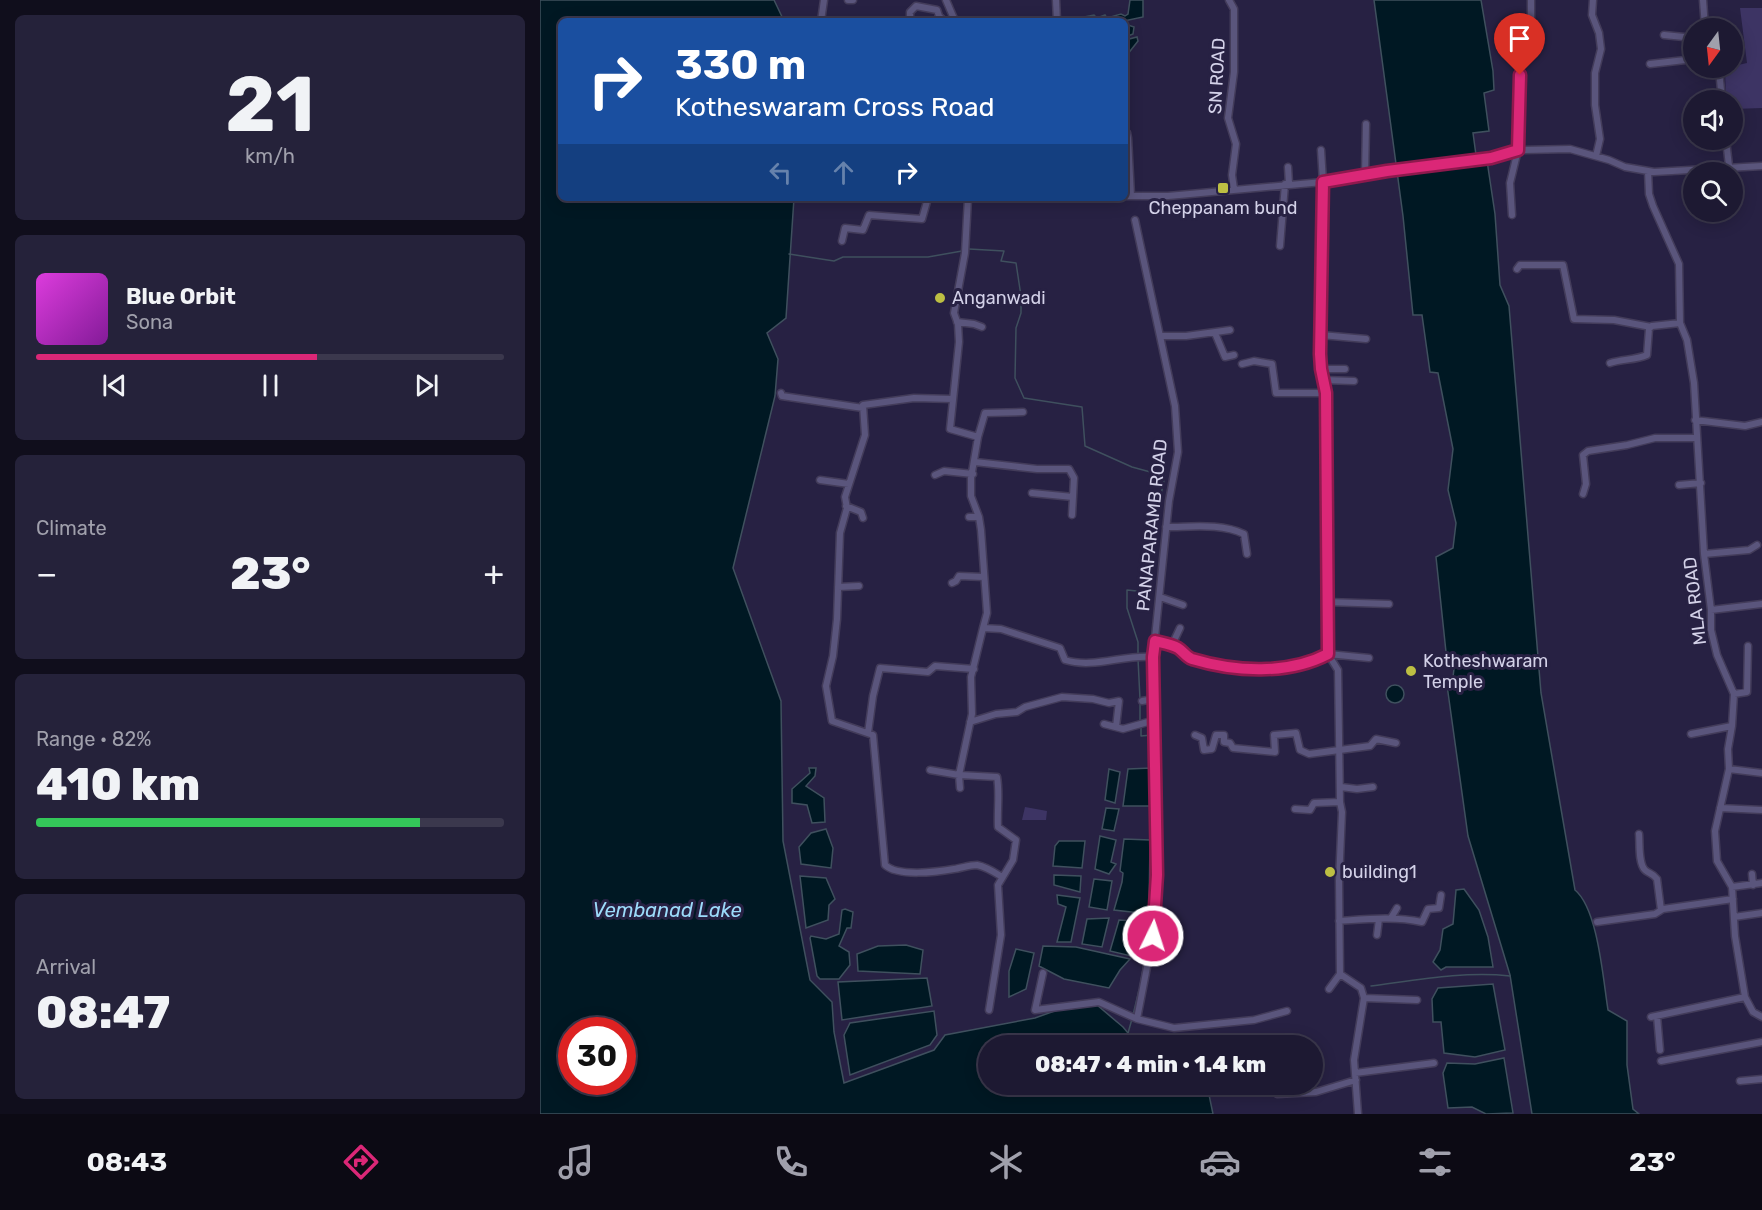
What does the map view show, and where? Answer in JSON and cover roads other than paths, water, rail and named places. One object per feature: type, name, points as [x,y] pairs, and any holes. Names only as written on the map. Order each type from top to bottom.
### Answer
[{"type":"street","points":[[822,18],[825,0]]},
{"type":"street","points":[[946,0],[954,18]]},
{"type":"street","points":[[1056,0],[1058,18]]},
{"type":"street","name":"SN ROAD","points":[[1229,0],[1234,9],[1234,72],[1228,118],[1236,144],[1232,175],[1234,189]]},
{"type":"street","points":[[1512,215],[1510,183],[1518,150],[1520,55],[1521,52],[1531,47],[1531,0]]},
{"type":"street","points":[[1593,0],[1592,15],[1599,33],[1601,50],[1595,74],[1595,105],[1600,139],[1596,156]]},
{"type":"street","points":[[1703,0],[1704,18]]},
{"type":"street","points":[[910,18],[910,12],[916,6],[937,10],[941,18]]},
{"type":"street","points":[[1664,35],[1683,37]]},
{"type":"street","points":[[1650,64],[1683,61]]},
{"type":"street","points":[[1365,175],[1366,124]]},
{"type":"street","points":[[1128,138],[1128,196],[1168,196],[1323,182],[1387,171],[1491,158],[1518,150],[1570,149],[1625,167],[1648,171],[1683,170]]},
{"type":"street","points":[[1321,150],[1323,182],[1321,369],[1326,393],[1328,654],[1338,670],[1342,812],[1340,974],[1329,989]]},
{"type":"street","points":[[1743,166],[1762,166]]},
{"type":"street","points":[[1280,246],[1288,167]]},
{"type":"street","name":"MLA ROAD","points":[[1648,171],[1649,194],[1679,264],[1680,322],[1687,340],[1694,383],[1704,554],[1712,630],[1717,655],[1734,694],[1728,749],[1729,769],[1715,831],[1717,861],[1732,888],[1734,936],[1744,997]]},
{"type":"street","points":[[842,241],[845,228],[863,230],[869,215],[922,219],[927,201]]},
{"type":"street","points":[[966,201],[965,253],[954,313],[959,342],[950,429],[978,437]]},
{"type":"street","name":"PANAPARAMB ROAD","points":[[1135,220],[1174,406],[1178,452],[1169,501],[1153,657],[1156,903],[1153,936],[1137,1019]]},
{"type":"street","points":[[1518,269],[1520,265],[1563,265],[1574,319],[1614,320],[1651,327],[1680,322]]},
{"type":"street","points":[[957,322],[982,327]]},
{"type":"street","points":[[1610,363],[1647,355],[1651,327]]},
{"type":"street","points":[[1160,336],[1230,330]]},
{"type":"street","points":[[1215,333],[1225,357],[1234,355]]},
{"type":"street","points":[[1321,335],[1366,339]]},
{"type":"street","points":[[1242,364],[1254,361],[1272,364],[1276,393],[1326,393]]},
{"type":"street","points":[[1321,369],[1345,369]]},
{"type":"street","points":[[1323,380],[1354,381]]},
{"type":"street","points":[[781,393],[782,396],[863,408]]},
{"type":"street","points":[[952,399],[914,398],[863,405],[865,435],[845,497],[846,506],[840,533],[832,656],[826,686],[832,721],[873,735],[885,865],[889,869],[911,873],[951,870],[976,865],[991,869],[1002,877]]},
{"type":"street","points":[[960,788],[959,775],[970,722],[971,677],[987,613],[979,516],[971,496],[978,437],[985,413],[1023,412]]},
{"type":"street","points":[[1695,420],[1745,426],[1762,422]]},
{"type":"street","points":[[1583,494],[1586,484],[1583,455],[1588,451],[1655,438],[1697,438]]},
{"type":"street","points":[[975,462],[1037,470],[1069,470],[1074,478],[1072,515]]},
{"type":"street","points":[[935,475],[944,471],[973,474]]},
{"type":"street","points":[[820,480],[849,484]]},
{"type":"street","points":[[1679,485],[1701,483]]},
{"type":"street","points":[[1032,493],[1073,497]]},
{"type":"street","points":[[846,506],[861,512],[863,518]]},
{"type":"street","points":[[969,517],[979,516]]},
{"type":"street","points":[[1166,527],[1223,527],[1236,530],[1244,534],[1247,554]]},
{"type":"street","points":[[1704,554],[1749,550],[1757,545]]},
{"type":"street","points":[[952,583],[959,576],[984,577]]},
{"type":"street","points":[[838,587],[859,586]]},
{"type":"street","points":[[1160,597],[1183,605]]},
{"type":"street","points":[[1327,602],[1389,604]]},
{"type":"street","points":[[1711,610],[1762,604]]},
{"type":"street","points":[[983,628],[1001,629],[1060,648],[1065,660],[1073,663],[1138,656],[1153,657]]},
{"type":"street","points":[[1172,645],[1180,628]]},
{"type":"street","points":[[1155,641],[1172,645],[1189,658],[1231,667],[1269,669],[1311,663],[1328,654],[1370,658]]},
{"type":"street","points":[[1734,694],[1747,692],[1748,646]]},
{"type":"street","points":[[868,733],[873,696],[880,668],[928,672],[934,666],[974,669]]},
{"type":"street","points":[[970,722],[996,714],[1017,712],[1062,697],[1094,699],[1108,703],[1119,701],[1116,727]]},
{"type":"street","points":[[1142,701],[1154,699]]},
{"type":"street","points":[[1104,724],[1123,729],[1155,720]]},
{"type":"street","points":[[1691,734],[1732,726]]},
{"type":"street","points":[[1195,735],[1202,738],[1204,750],[1212,749],[1216,735],[1224,735],[1224,742],[1230,743],[1233,747],[1275,752],[1274,735],[1296,733],[1300,750],[1304,753],[1340,751],[1370,746],[1376,739],[1395,743]]},
{"type":"street","points":[[1729,769],[1762,773]]},
{"type":"street","points":[[930,770],[959,775],[1007,777]]},
{"type":"street","points":[[989,1010],[1001,935],[998,885],[1013,860],[1016,840],[998,827],[997,777]]},
{"type":"street","points":[[1341,787],[1357,789],[1373,787]]},
{"type":"street","points":[[1295,809],[1310,810],[1314,802],[1340,802]]},
{"type":"street","points":[[1720,808],[1762,810]]},
{"type":"street","points":[[1640,834],[1642,864],[1645,870],[1654,874],[1657,879],[1660,910]]},
{"type":"street","points":[[1752,874],[1753,885]]},
{"type":"street","points":[[1732,888],[1762,883]]},
{"type":"street","points":[[1339,921],[1392,918],[1422,922],[1428,909],[1439,908],[1441,896]]},
{"type":"street","points":[[1597,922],[1733,899]]},
{"type":"street","points":[[1392,918],[1397,908]]},
{"type":"street","points":[[1734,917],[1762,913]]},
{"type":"street","points":[[1377,935],[1379,920]]},
{"type":"street","points":[[1043,973],[1035,1010],[1099,1002],[1137,1019],[1174,1028],[1254,1020],[1287,1011]]},
{"type":"street","points":[[1340,974],[1361,988],[1364,998],[1354,1060],[1358,1114]]},
{"type":"street","points":[[1660,1050],[1654,1017],[1744,997],[1753,1012],[1762,1017]]},
{"type":"street","points":[[1364,998],[1417,1000]]},
{"type":"street","points":[[1661,1061],[1762,1042]]},
{"type":"street","points":[[1323,1089],[1356,1076],[1434,1063]]},
{"type":"street","points":[[1740,1081],[1762,1078]]},
{"type":"water","name":"Vembanad Lake","points":[[540,0],[774,0],[783,18],[558,18],[558,201],[794,201],[786,318],[767,333],[778,359],[775,396],[733,568],[781,701],[783,841],[810,980],[832,1002],[834,1032],[844,1083],[934,1050],[945,1035],[1035,1018],[1063,1008],[1097,1005],[1130,1035],[978,1035],[978,1095],[1209,1095],[1213,1114],[540,1114]]},
{"type":"water","points":[[1130,0],[1143,0],[1143,17],[1128,20],[1128,18],[1107,18],[1121,14],[1125,16],[1128,14]]},
{"type":"water","points":[[1374,0],[1481,0],[1494,90],[1484,93],[1489,131],[1473,133],[1476,155],[1486,154],[1495,214],[1500,285],[1509,306],[1541,693],[1575,890],[1583,899],[1594,928],[1608,1010],[1627,1021],[1627,1065],[1633,1109],[1639,1114],[1532,1114],[1510,975],[1468,836],[1446,678],[1453,677],[1455,660],[1446,652],[1436,557],[1453,548],[1456,523],[1448,490],[1453,449],[1438,373],[1430,372],[1422,315],[1413,315],[1403,216]]},
{"type":"water","points":[[1094,15],[1097,18],[1068,18],[1068,17]]},
{"type":"water","points":[[1128,25],[1134,27],[1133,34],[1128,36]]},
{"type":"water","points":[[1128,36],[1129,39],[1137,37],[1138,41],[1128,54]]},
{"type":"water","points":[[1395,685],[1401,688],[1404,694],[1401,700],[1395,703],[1389,700],[1386,694],[1389,688]]},
{"type":"water","points":[[809,768],[816,768],[815,776],[806,786],[824,798],[825,822],[812,823],[807,805],[792,803],[792,789],[810,773]]},
{"type":"water","points":[[1151,768],[1152,806],[1123,806],[1128,769]]},
{"type":"water","points":[[1109,769],[1120,772],[1115,803],[1105,800]]},
{"type":"water","points":[[1106,808],[1119,809],[1114,831],[1102,829]]},
{"type":"water","points":[[826,829],[833,848],[831,868],[801,864],[799,847],[811,833]]},
{"type":"water","points":[[1100,836],[1116,840],[1111,862],[1116,864],[1109,874],[1095,869]]},
{"type":"water","points":[[1124,839],[1150,840],[1149,914],[1114,910],[1122,882],[1123,873],[1120,871]]},
{"type":"water","points":[[1059,841],[1085,841],[1082,868],[1053,866],[1055,846]]},
{"type":"water","points":[[1054,875],[1081,876],[1080,892],[1054,885]]},
{"type":"water","points":[[800,876],[826,878],[835,899],[829,905],[828,920],[806,928]]},
{"type":"water","points":[[1094,879],[1112,881],[1107,910],[1089,907]]},
{"type":"water","points":[[1464,889],[1479,910],[1488,937],[1493,967],[1446,967],[1441,970],[1433,962],[1440,950],[1443,929],[1453,924],[1456,890]]},
{"type":"water","points":[[1057,895],[1080,898],[1071,942],[1057,942],[1066,907],[1058,904]]},
{"type":"water","points":[[842,910],[853,912],[851,928],[847,928],[839,946],[849,952],[850,965],[839,979],[820,979],[817,976],[810,938],[811,936],[826,939],[839,934]]},
{"type":"water","points":[[1109,918],[1102,947],[1082,944],[1087,919]]},
{"type":"water","points":[[1119,920],[1146,922],[1131,956],[1110,951]]},
{"type":"water","points":[[906,945],[923,950],[920,974],[858,971],[857,954],[878,946]]},
{"type":"water","points":[[1043,946],[1076,947],[1130,959],[1109,988],[1064,979],[1039,966]]},
{"type":"water","points":[[1016,949],[1034,953],[1026,989],[1009,997],[1009,971]]},
{"type":"water","points":[[927,978],[932,1006],[842,1020],[838,982]]},
{"type":"water","points":[[1493,984],[1505,1050],[1475,1057],[1444,1053],[1441,1022],[1433,1022],[1432,999],[1438,988]]},
{"type":"water","points":[[934,1011],[937,1035],[930,1045],[850,1075],[844,1035],[850,1023]]},
{"type":"water","points":[[1504,1058],[1513,1113],[1486,1114],[1472,1107],[1448,1108],[1443,1073],[1447,1063],[1475,1064]]},
{"type":"waterway","points":[[1059,0],[1060,18]]},
{"type":"waterway","points":[[969,249],[1004,251],[1001,261],[1016,263],[1021,313],[1016,328],[1015,378],[1024,398],[1082,407],[1085,446],[1132,467],[1165,476],[1156,519],[1146,592],[1127,590],[1127,608],[1138,642],[1138,654]]},
{"type":"waterway","points":[[789,254],[834,261],[843,257],[928,257],[962,251]]},
{"type":"waterway","points":[[1138,659],[1140,699]]},
{"type":"waterway","points":[[1140,704],[1140,723]]},
{"type":"waterway","points":[[1141,728],[1141,736],[1152,735]]},
{"type":"waterway","points":[[1153,900],[1154,853]]},
{"type":"waterway","points":[[1140,986],[1152,919]]},
{"type":"waterway","points":[[1371,986],[1458,975],[1510,976]]},
{"type":"waterway","points":[[1133,1015],[1139,990]]},
{"type":"waterway","points":[[1128,1033],[1132,1019]]},
{"type":"place","name":"Cheppanam bund","points":[[1223,188]]},
{"type":"place","name":"Anganwadi","points":[[940,298]]},
{"type":"place","name":"Kotheshwaram Temple","points":[[1411,671]]},
{"type":"place","name":"building1","points":[[1330,872]]}]
